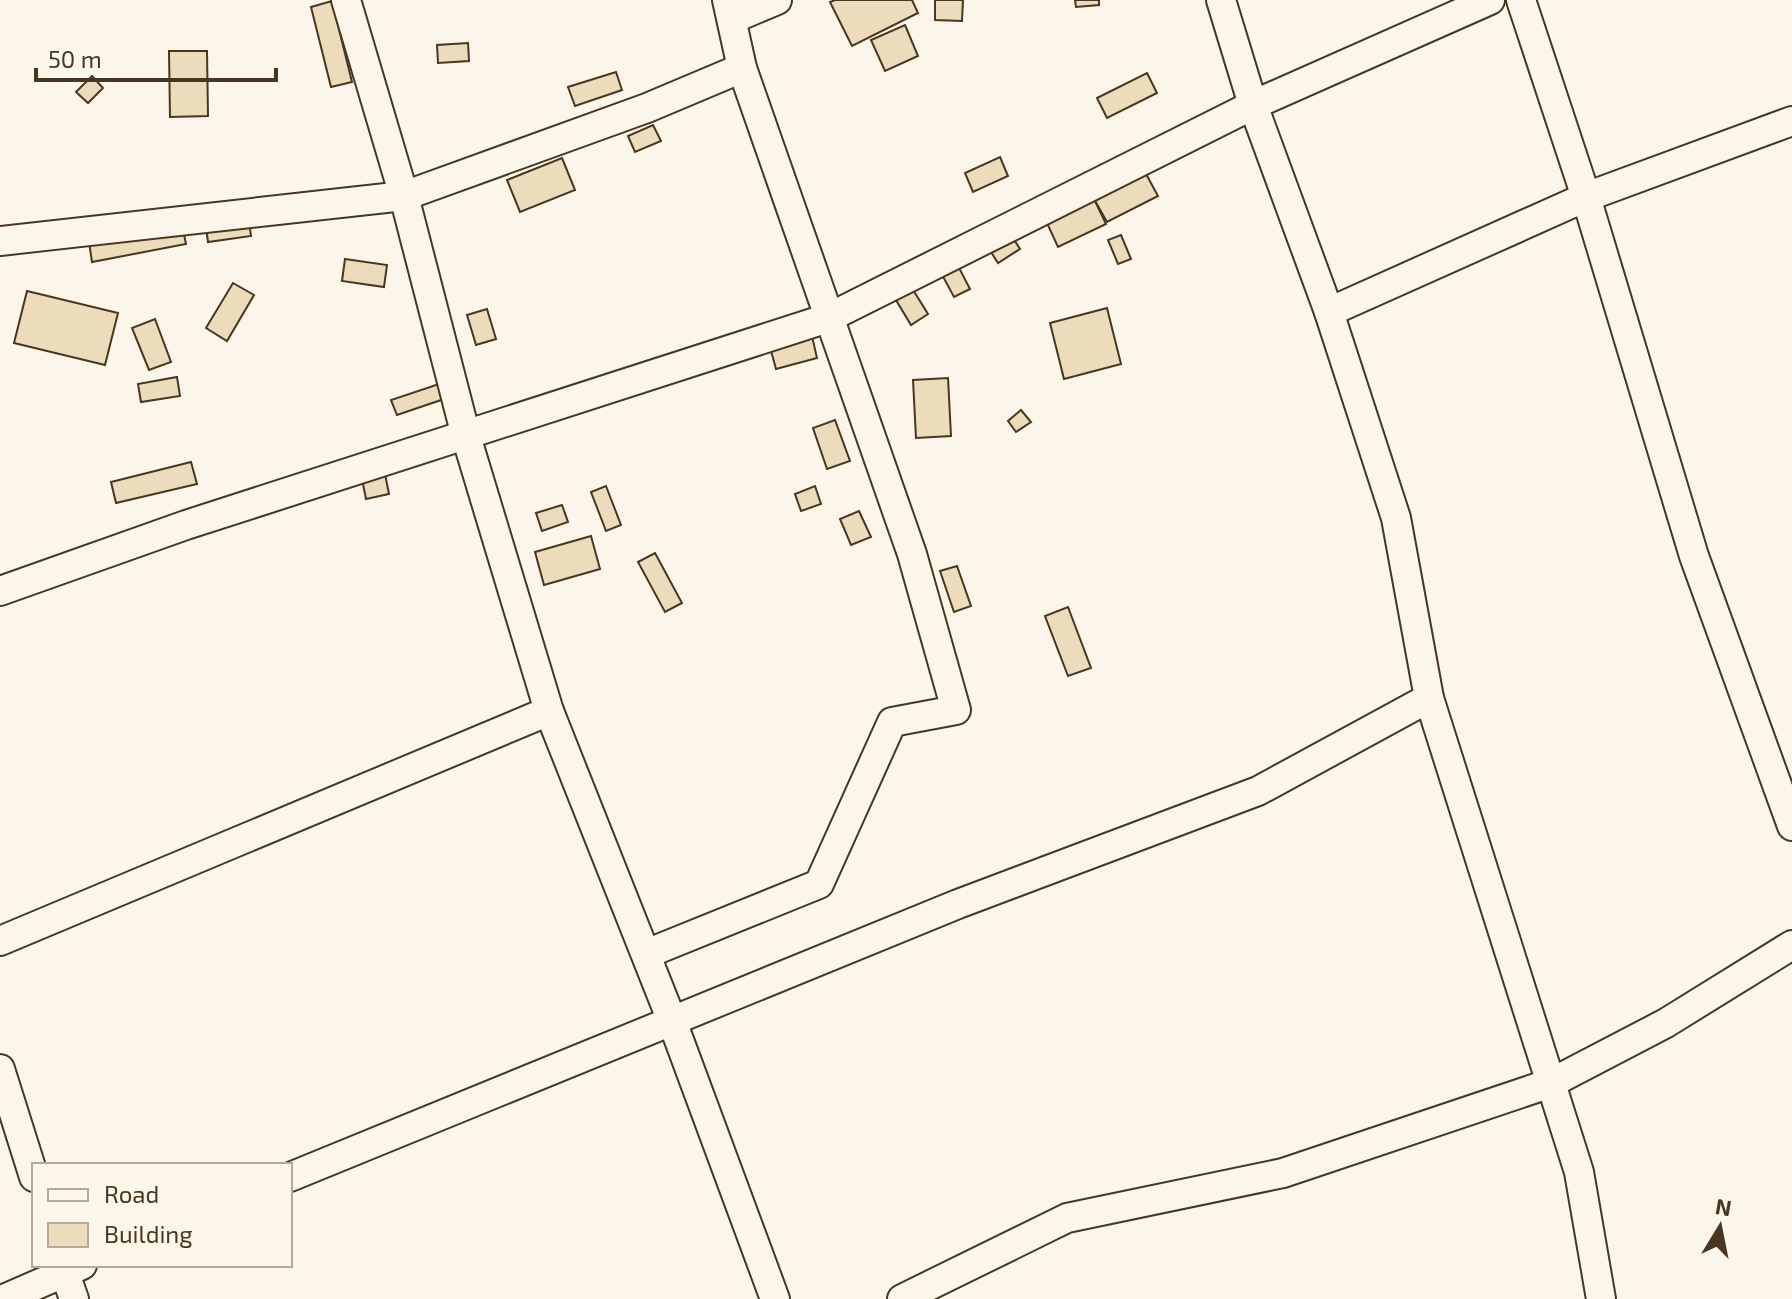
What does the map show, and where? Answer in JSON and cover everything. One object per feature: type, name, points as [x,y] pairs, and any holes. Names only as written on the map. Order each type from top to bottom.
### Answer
[{"type":"street","points":[[346,0],[404,196],[466,436],[549,711],[672,1021],[775,1299]]},
{"type":"street","points":[[646,954],[819,884],[892,722],[956,710],[912,554],[742,68],[730,9],[777,0]]},
{"type":"street","points":[[1221,0],[1253,105],[1329,312],[1396,518],[1416,608],[1429,698],[1579,1172],[1601,1299]]},
{"type":"street","points":[[0,591],[186,525],[828,318],[1253,105],[1490,0]]},
{"type":"street","points":[[1521,0],[1586,197],[1694,556],[1792,826]]},
{"type":"street","points":[[0,241],[404,196],[647,108],[742,68]]},
{"type":"street","points":[[1329,312],[1586,197],[1792,121]]},
{"type":"street","points":[[292,1176],[958,904],[1258,791],[1429,698]]},
{"type":"street","points":[[0,941],[549,711]]},
{"type":"street","points":[[902,1299],[1067,1218],[1283,1173],[1551,1083],[1666,1023],[1792,945]]},
{"type":"street","points":[[0,1069],[32,1171]]},
{"type":"street","points":[[4,1299],[71,1275]]},
{"type":"building","points":[[912,0],[918,13],[852,46],[830,2]]},
{"type":"building","points":[[935,0],[963,0],[962,21],[935,20]]},
{"type":"building","points":[[1075,0],[1099,0],[1099,5],[1076,7]]},
{"type":"building","points":[[332,1],[352,82],[331,87],[311,7]]},
{"type":"building","points":[[905,25],[918,56],[885,71],[871,40]]},
{"type":"building","points":[[468,43],[469,61],[438,63],[437,45]]},
{"type":"building","points":[[169,51],[207,51],[208,116],[170,117]]},
{"type":"building","points":[[616,72],[622,90],[575,106],[568,87]]},
{"type":"building","points":[[1147,73],[1157,93],[1107,118],[1097,98]]},
{"type":"building","points":[[92,76],[103,88],[88,103],[76,92]]},
{"type":"building","points":[[653,125],[661,141],[635,152],[628,136]]},
{"type":"building","points":[[1000,157],[1008,176],[973,192],[965,173]]},
{"type":"building","points":[[562,158],[575,190],[520,212],[507,180]]},
{"type":"building","points":[[1145,172],[1158,196],[1107,222],[1094,199]]},
{"type":"building","points":[[1094,199],[1106,224],[1058,247],[1046,221]]},
{"type":"building","points":[[248,214],[251,236],[208,242],[205,220]]},
{"type":"building","points":[[182,225],[186,244],[92,262],[89,242]]},
{"type":"building","points":[[1011,235],[1020,249],[998,263],[989,249]]},
{"type":"building","points":[[1121,235],[1131,259],[1118,264],[1108,240]]},
{"type":"building","points":[[345,259],[387,265],[384,287],[342,281]]},
{"type":"building","points":[[956,262],[970,289],[954,297],[940,271]]},
{"type":"building","points":[[233,283],[254,295],[227,341],[206,328]]},
{"type":"building","points":[[910,285],[928,314],[911,325],[893,295]]},
{"type":"building","points":[[27,291],[118,313],[105,365],[14,343]]},
{"type":"building","points":[[1107,308],[1121,364],[1064,379],[1050,323]]},
{"type":"building","points":[[487,309],[496,339],[476,345],[467,315]]},
{"type":"building","points":[[155,319],[171,362],[149,370],[132,328]]},
{"type":"building","points":[[812,336],[817,358],[776,369],[770,347]]},
{"type":"building","points":[[177,377],[180,396],[141,402],[138,384]]},
{"type":"building","points":[[948,378],[951,436],[916,438],[913,380]]},
{"type":"building","points":[[442,383],[447,398],[397,415],[391,400]]},
{"type":"building","points":[[1021,410],[1031,422],[1016,432],[1008,421]]},
{"type":"building","points":[[835,420],[850,461],[827,469],[813,428]]},
{"type":"building","points":[[191,462],[197,484],[116,503],[111,482]]},
{"type":"building","points":[[385,474],[389,494],[366,499],[362,479]]},
{"type":"building","points":[[606,486],[621,525],[606,531],[591,492]]},
{"type":"building","points":[[815,486],[821,504],[801,511],[795,494]]},
{"type":"building","points":[[562,505],[568,522],[542,531],[536,513]]},
{"type":"building","points":[[859,511],[871,537],[851,545],[840,519]]},
{"type":"building","points":[[591,536],[600,569],[544,585],[535,552]]},
{"type":"building","points":[[655,553],[682,603],[665,612],[638,562]]},
{"type":"building","points":[[957,566],[971,606],[954,612],[940,571]]},
{"type":"building","points":[[1068,607],[1091,668],[1068,676],[1045,616]]}]
